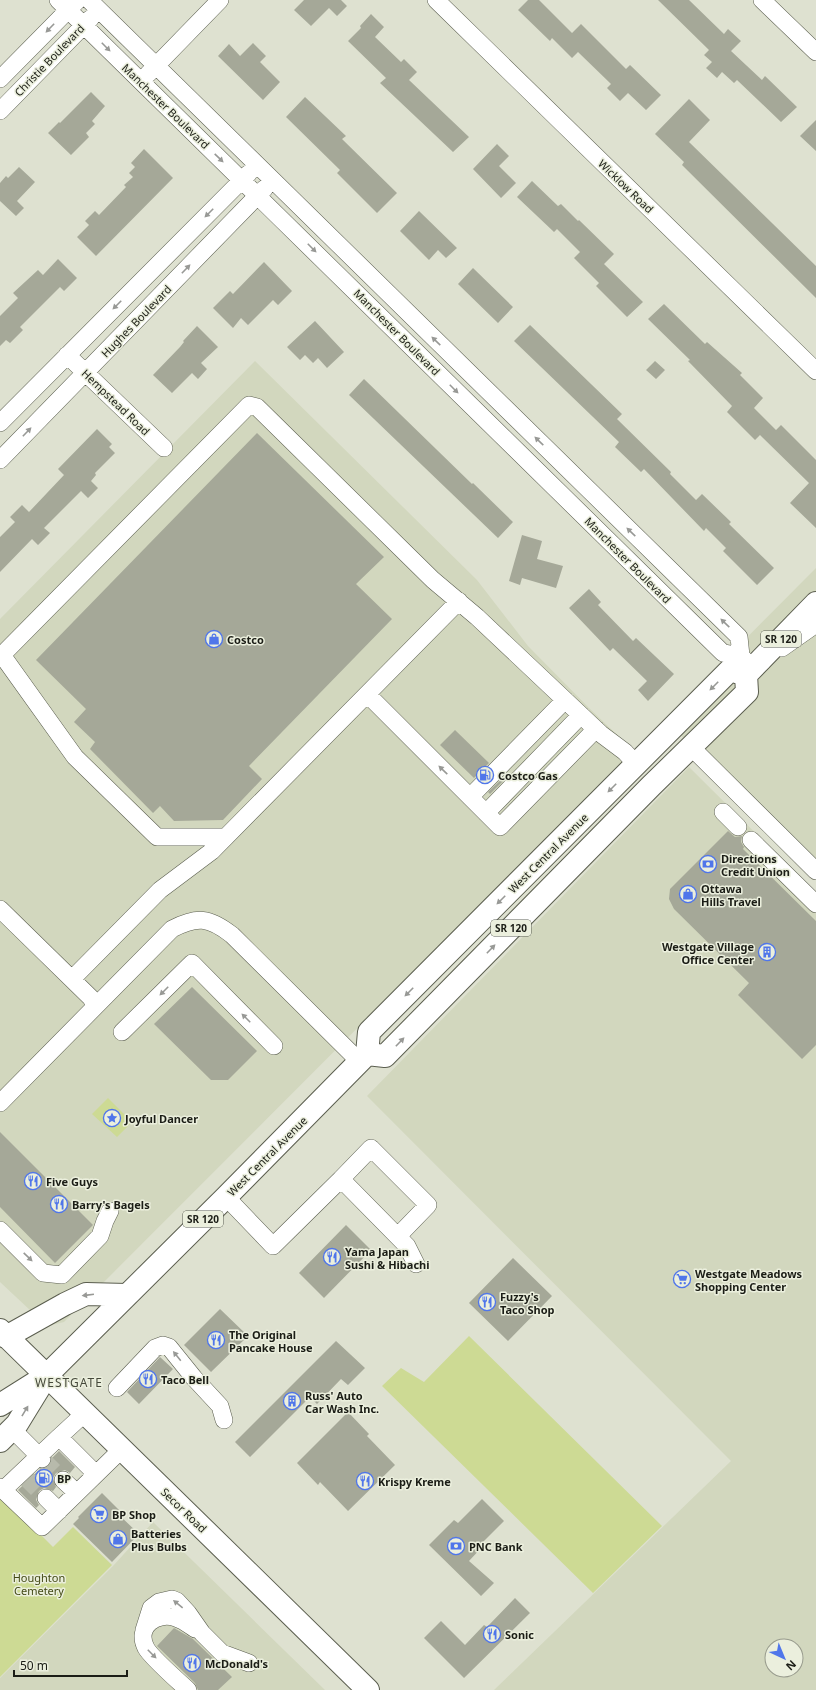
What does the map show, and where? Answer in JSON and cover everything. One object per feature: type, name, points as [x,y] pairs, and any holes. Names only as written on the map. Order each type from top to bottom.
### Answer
[{"type":"main road","name":"SR 120","points":[[363,1058],[385,1056],[747,692],[746,666],[816,603]]},
{"type":"main road","name":"West Central Avenue","points":[[0,1405],[46,1376],[363,1058],[369,1032],[730,670],[746,666]]},
{"type":"main road","points":[[559,880],[556,865],[641,779],[636,764]]},
{"type":"main road","points":[[3,1333],[86,1294],[127,1295]]},
{"type":"main road","name":"Secor Road","points":[[3,1333],[368,1690]]},
{"type":"main road","name":"West Central Avenue","points":[[6,1435],[17,1424],[46,1376]]},
{"type":"street","points":[[140,81],[220,0]]},
{"type":"street","name":"Wicklow Road","points":[[436,0],[816,372]]},
{"type":"street","points":[[762,0],[816,52]]},
{"type":"street","name":"Manchester Boulevard","points":[[68,3],[84,25],[140,81],[723,653],[746,666]]},
{"type":"street","name":"Christie Boulevard","points":[[0,79],[68,3]]},
{"type":"street","name":"Manchester Boulevard","points":[[94,5],[739,637],[746,666]]},
{"type":"street","name":"Christie Boulevard","points":[[0,111],[84,25],[94,5]]},
{"type":"street","points":[[0,423],[257,165]]},
{"type":"street","name":"Hughes Boulevard","points":[[0,460],[272,181]]},
{"type":"street","name":"Hempstead Road","points":[[67,355],[164,448]]},
{"type":"street","points":[[226,837],[157,837],[75,757],[2,655],[249,406],[258,407],[433,580],[477,616],[578,712],[625,752],[636,764]]},
{"type":"street","points":[[72,979],[160,890],[212,851],[459,601]]},
{"type":"street","points":[[746,666],[816,624]]},
{"type":"street","points":[[367,694],[500,827],[578,712]]},
{"type":"street","points":[[479,806],[578,712]]},
{"type":"street","points":[[691,747],[816,871]]},
{"type":"street","points":[[723,812],[738,827]]},
{"type":"street","points":[[751,840],[816,904]]},
{"type":"street","points":[[0,909],[91,998],[95,1006]]},
{"type":"street","points":[[0,1103],[172,929],[196,920],[208,921],[219,925],[232,935],[363,1058]]},
{"type":"street","points":[[122,1032],[192,963],[274,1046]]},
{"type":"street","points":[[226,1197],[273,1246],[371,1148],[428,1205],[398,1236]]},
{"type":"street","points":[[341,1179],[407,1246],[416,1264]]},
{"type":"street","points":[[0,1230],[43,1272],[62,1275],[100,1236],[110,1212]]},
{"type":"street","points":[[117,1388],[155,1348],[163,1345],[169,1347],[194,1378],[220,1406],[224,1420]]},
{"type":"street","points":[[85,1413],[22,1475],[2,1488],[42,1527],[122,1449]]},
{"type":"street","points":[[6,1435],[40,1457]]},
{"type":"street","points":[[59,1437],[96,1474]]},
{"type":"street","points":[[63,1480],[77,1493]]},
{"type":"street","points":[[46,1498],[59,1511]]},
{"type":"street","points":[[188,1690],[147,1649],[142,1638],[151,1608],[159,1602],[172,1599],[177,1602],[188,1613],[202,1633],[222,1653],[249,1663]]},
{"type":"shaded area","points":[[255,361],[477,580],[528,646],[634,751],[64,1322],[47,1326],[0,1282],[0,619]]},
{"type":"shaded area","points":[[816,568],[816,867],[665,720]]},
{"type":"shaded area","name":"Westgate Meadows Shopping Center","points":[[689,767],[816,893],[816,1690],[494,1690],[731,1461],[367,1096]]},
{"type":"shaded area","points":[[153,1522],[325,1690],[0,1690],[0,1678],[113,1566]]},
{"type":"green space","points":[[108,1098],[132,1122],[117,1137],[92,1114]]},
{"type":"green space","points":[[469,1336],[662,1526],[593,1593],[382,1386],[401,1368],[424,1382]]},
{"type":"green space","name":"Houghton Cemetery","points":[[0,1494],[53,1547],[73,1527],[112,1565],[0,1677]]},
{"type":"building","points":[[304,0],[341,0],[347,6],[337,16],[329,8],[311,26],[294,10]]},
{"type":"building","points":[[528,0],[539,0],[572,33],[581,24],[626,69],[630,65],[661,95],[646,110],[628,93],[620,101],[607,88],[611,84],[578,52],[572,58],[552,38],[550,41],[518,10]]},
{"type":"building","points":[[658,0],[689,0],[724,34],[728,29],[741,41],[731,51],[762,80],[765,76],[797,107],[781,122],[737,80],[734,83],[722,72],[717,78],[706,68],[712,62],[704,55],[709,50]]},
{"type":"building","points":[[371,14],[384,27],[375,37],[401,62],[404,59],[417,72],[409,80],[469,137],[453,152],[380,83],[386,78],[348,41],[361,28],[360,26]]},
{"type":"building","points":[[253,43],[266,56],[260,62],[280,82],[263,100],[218,56],[229,44],[240,56]]},
{"type":"building","points":[[91,92],[105,106],[92,121],[95,124],[86,133],[89,137],[71,155],[48,133]]},
{"type":"building","points":[[305,97],[346,136],[342,139],[397,193],[377,213],[337,173],[340,170],[286,117]]},
{"type":"building","points":[[689,99],[710,120],[689,142],[816,266],[816,298],[682,165],[684,162],[655,134]]},
{"type":"building","points":[[816,120],[816,151],[800,136]]},
{"type":"building","points":[[497,144],[509,156],[499,166],[516,183],[501,198],[473,169]]},
{"type":"building","points":[[144,149],[173,178],[96,256],[77,237],[89,225],[85,221],[95,211],[99,215],[126,187],[124,185],[133,177],[129,173],[135,167],[131,163]]},
{"type":"building","points":[[19,167],[35,182],[17,201],[24,208],[16,216],[0,201],[0,183],[6,176],[8,178]]},
{"type":"building","points":[[532,181],[558,206],[561,204],[578,221],[579,220],[614,254],[604,264],[643,302],[627,317],[596,286],[599,283],[574,258],[580,252],[557,229],[554,232],[517,197]]},
{"type":"building","points":[[419,211],[457,248],[446,258],[438,250],[429,260],[400,231]]},
{"type":"building","points":[[58,259],[77,278],[64,291],[60,287],[20,327],[23,330],[10,343],[6,340],[0,346],[0,316],[18,298],[13,293],[38,270],[43,275]]},
{"type":"building","points":[[264,262],[292,291],[278,305],[273,300],[248,325],[241,318],[233,328],[213,308],[230,291],[233,294]]},
{"type":"building","points":[[473,268],[513,307],[498,323],[458,284]]},
{"type":"building","points":[[664,304],[705,344],[707,342],[742,373],[740,375],[763,398],[754,408],[776,430],[781,425],[816,460],[816,528],[790,503],[809,483],[760,435],[755,440],[727,412],[732,406],[688,361],[690,360],[648,319]]},
{"type":"building","points":[[315,321],[344,352],[327,368],[318,358],[313,363],[305,355],[300,360],[287,347]]},
{"type":"building","points":[[530,325],[622,414],[617,419],[671,472],[670,474],[696,500],[702,494],[731,522],[729,524],[774,568],[757,585],[723,551],[726,548],[706,528],[704,531],[644,469],[641,472],[615,447],[619,442],[514,341]]},
{"type":"building","points":[[197,326],[218,347],[201,363],[207,369],[198,379],[192,373],[172,393],[153,375],[180,347],[184,342],[183,341]]},
{"type":"building","points":[[655,361],[665,370],[656,379],[646,370]]},
{"type":"building","points":[[364,379],[513,522],[498,538],[349,395]]},
{"type":"building","points":[[97,429],[112,444],[109,447],[115,453],[95,473],[96,475],[91,481],[98,488],[88,498],[81,491],[44,528],[50,533],[38,545],[32,539],[0,572],[0,537],[15,522],[10,517],[22,505],[29,512],[64,475],[58,469]]},
{"type":"building","name":"Costco","points":[[257,433],[384,557],[356,584],[392,619],[249,766],[262,779],[223,820],[174,821],[160,806],[153,813],[90,749],[95,742],[74,722],[86,709],[36,660]]},
{"type":"building","points":[[522,535],[542,541],[537,559],[563,566],[556,588],[522,578],[520,585],[509,581]]},
{"type":"building","points":[[589,589],[601,602],[598,605],[633,641],[636,638],[674,674],[648,701],[638,690],[647,681],[613,648],[610,651],[569,608]]},
{"type":"building","points":[[455,730],[489,763],[474,778],[440,745]]},
{"type":"building","points":[[503,778],[505,779],[490,794],[488,792]]},
{"type":"building","name":"Westgate Village Office Center","points":[[728,831],[735,837],[742,836],[741,842],[744,847],[743,849],[816,921],[816,1045],[802,1059],[738,995],[749,983],[674,909],[669,899],[670,889]]},
{"type":"building","points":[[192,987],[257,1051],[228,1080],[211,1080],[154,1024]]},
{"type":"building","points":[[0,1132],[93,1225],[55,1263],[0,1207]]},
{"type":"building","points":[[346,1225],[371,1250],[324,1298],[299,1273]]},
{"type":"building","points":[[513,1258],[552,1296],[508,1341],[469,1303]]},
{"type":"building","name":"The Original Pancake House","points":[[220,1309],[248,1336],[211,1372],[184,1345]]},
{"type":"building","name":"Russ' Auto Car Wash Inc.","points":[[336,1341],[365,1368],[348,1385],[341,1379],[317,1404],[310,1397],[250,1457],[235,1442]]},
{"type":"building","name":"Taco Bell","points":[[160,1357],[173,1369],[139,1404],[127,1392]]},
{"type":"building","points":[[348,1412],[369,1434],[367,1436],[395,1465],[348,1511],[320,1482],[318,1485],[297,1463]]},
{"type":"building","points":[[59,1451],[75,1467],[70,1473],[65,1470],[56,1473],[53,1478],[56,1487],[53,1491],[44,1488],[39,1491],[36,1500],[39,1505],[36,1508],[18,1490],[40,1469],[49,1466],[52,1462],[52,1458]]},
{"type":"building","points":[[102,1493],[119,1510],[116,1512],[139,1534],[112,1562],[73,1524]]},
{"type":"building","points":[[482,1499],[504,1521],[480,1545],[482,1547],[469,1561],[494,1583],[481,1596],[429,1545],[454,1520],[458,1523]]},
{"type":"building","points":[[515,1598],[530,1613],[464,1678],[424,1638],[441,1621],[465,1645],[484,1625],[487,1627]]},
{"type":"building","name":"McDonald's","points":[[174,1628],[193,1639],[232,1677],[218,1690],[198,1690],[195,1683],[157,1646]]},
{"type":"tunnel","points":[[42,1459],[63,1480]]},
{"type":"tunnel","points":[[25,1477],[46,1498]]},
{"type":"place","name":"Costco","points":[[214,639]]},
{"type":"place","name":"Costco Gas","points":[[485,775]]},
{"type":"place","name":"Directions Credit Union","points":[[708,864]]},
{"type":"place","name":"Ottawa Hills Travel","points":[[688,894]]},
{"type":"place","name":"Westgate Village Office Center","points":[[767,952]]},
{"type":"place","name":"Joyful Dancer","points":[[112,1118]]},
{"type":"place","name":"Five Guys","points":[[33,1181]]},
{"type":"place","name":"Barry's Bagels","points":[[59,1204]]},
{"type":"place","name":"Yama Japan Sushi & Hibachi","points":[[332,1257]]},
{"type":"place","name":"Westgate Meadows Shopping Center","points":[[682,1279]]},
{"type":"place","name":"Fuzzy's Taco Shop","points":[[487,1302]]},
{"type":"place","name":"The Original Pancake House","points":[[216,1340]]},
{"type":"place","name":"Taco Bell","points":[[148,1379]]},
{"type":"place","name":"Russ' Auto Car Wash Inc.","points":[[292,1401]]},
{"type":"place","name":"BP","points":[[44,1478]]},
{"type":"place","name":"Krispy Kreme","points":[[365,1481]]},
{"type":"place","name":"BP Shop","points":[[99,1514]]},
{"type":"place","name":"Batteries Plus Bulbs","points":[[118,1539]]},
{"type":"place","name":"PNC Bank","points":[[456,1546]]},
{"type":"place","name":"Sonic","points":[[492,1634]]},
{"type":"place","name":"McDonald's","points":[[192,1663]]},
{"type":"district","name":"WESTGATE","points":[[69,1382]]}]
